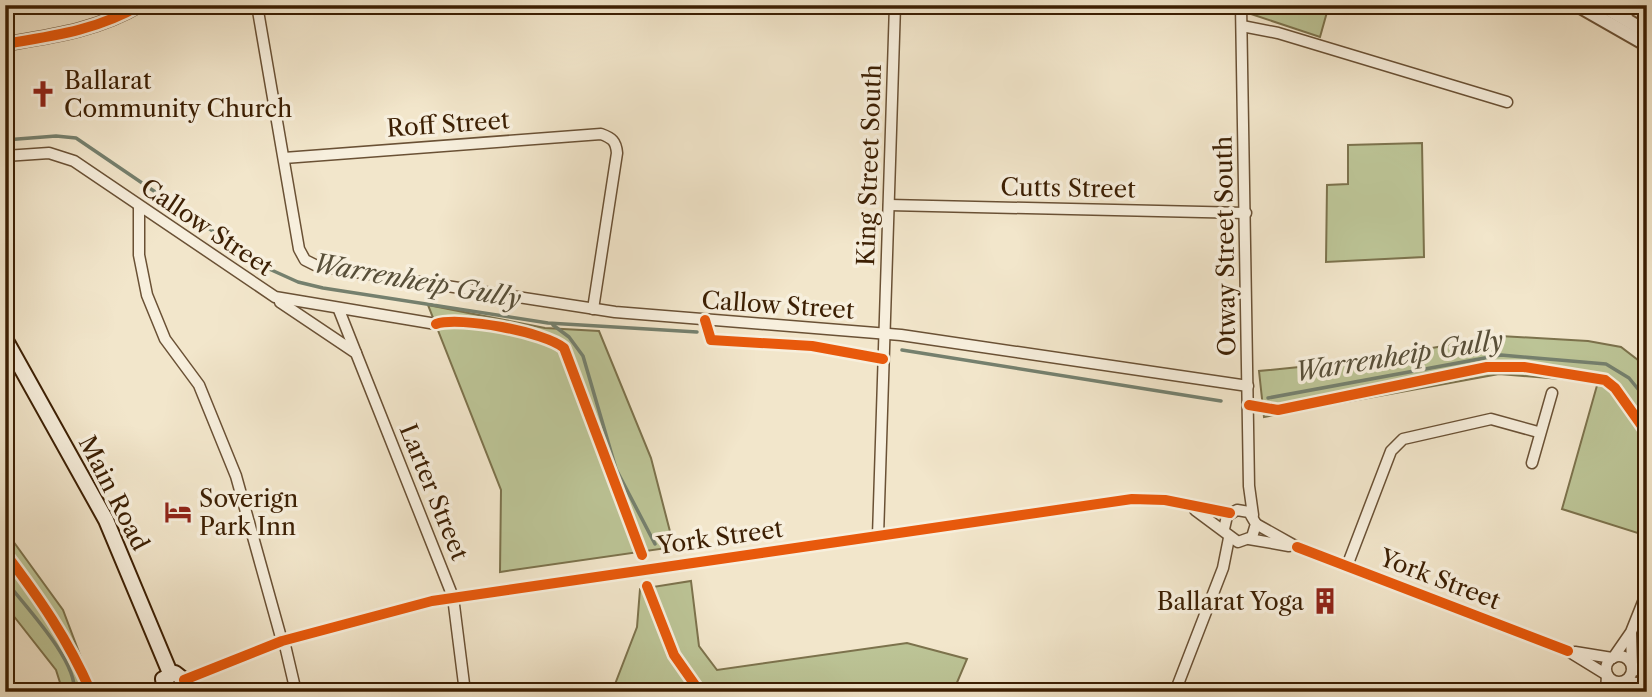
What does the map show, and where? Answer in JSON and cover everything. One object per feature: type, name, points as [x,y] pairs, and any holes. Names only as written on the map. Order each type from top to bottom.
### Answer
[{"type":"main road","name":"Main Road","points":[[5,339],[106,520],[170,674]]},
{"type":"main road","points":[[160,690],[163,679],[170,674],[177,674],[183,686]]},
{"type":"street","points":[[5,44],[91,28],[140,5]]},
{"type":"street","points":[[257,5],[284,158]]},
{"type":"street","name":"King Street South","points":[[878,536],[895,5]]},
{"type":"street","name":"Otway Street South","points":[[1241,5],[1249,486],[1255,519]]},
{"type":"street","points":[[1577,5],[1647,32]]},
{"type":"street","points":[[1622,24],[1631,5]]},
{"type":"street","points":[[1609,7],[1622,24],[1647,46]]},
{"type":"street","points":[[1242,26],[1279,33],[1507,102]]},
{"type":"street","name":"Roff Street","points":[[284,158],[601,134],[613,139],[617,153],[593,309]]},
{"type":"street","name":"Callow Street","points":[[5,156],[43,153],[62,156],[262,290],[285,301],[436,324]]},
{"type":"street","name":"Callow Street","points":[[284,158],[299,246],[306,260],[326,268],[593,309],[884,334],[1248,386]]},
{"type":"street","name":"Cutts Street","points":[[889,205],[1245,213]]},
{"type":"street","points":[[139,206],[139,255],[147,295],[163,335],[199,385],[231,464],[296,692]]},
{"type":"street","points":[[262,290],[356,353]]},
{"type":"street","name":"Larter Street","points":[[339,310],[453,597],[465,692]]},
{"type":"street","points":[[1532,463],[1538,432],[1552,393]]},
{"type":"street","points":[[1347,566],[1391,451],[1403,439],[1491,419],[1538,432]]},
{"type":"street","name":"Otway Street South","points":[[1226,533],[1233,511],[1249,486]]},
{"type":"street","name":"York Street","points":[[183,686],[283,641],[453,597],[1132,499],[1164,500],[1192,508],[1233,511],[1255,519],[1297,547],[1568,650],[1613,658]]},
{"type":"street","name":"York Street","points":[[1192,508],[1226,533],[1246,540],[1297,547]]},
{"type":"street","points":[[1223,568],[1246,540],[1255,519]]},
{"type":"street","points":[[1175,692],[1223,568],[1226,533]]},
{"type":"street","points":[[1606,692],[1606,666],[1631,632],[1647,592]]},
{"type":"street","points":[[1618,692],[1630,676],[1631,632]]},
{"type":"street","name":"York Street","points":[[1568,650],[1607,675]]},
{"type":"street","points":[[1613,658],[1626,658],[1632,666],[1647,675]]},
{"type":"street","points":[[1607,675],[1613,681],[1647,685]]},
{"type":"green space","points":[[1251,5],[1329,5],[1320,37],[1251,14]]},
{"type":"green space","points":[[1422,143],[1424,257],[1326,262],[1327,185],[1348,184],[1348,145]]},
{"type":"green space","points":[[428,305],[545,328],[599,331],[651,458],[674,547],[500,572],[501,490]]},
{"type":"green space","points":[[1500,336],[1588,341],[1621,347],[1647,367],[1647,536],[1562,509],[1598,382],[1499,374],[1264,417],[1259,371],[1358,361]]},
{"type":"green space","points":[[5,530],[63,610],[94,692],[63,692],[56,670],[5,605]]},
{"type":"green space","points":[[691,581],[699,646],[717,670],[907,643],[967,659],[953,692],[612,692],[637,627],[640,589]]},
{"type":"waterway","name":"Warrenheip Gully","points":[[5,140],[56,136],[76,138],[267,268],[298,282],[548,323],[697,332]]},
{"type":"waterway","points":[[553,325],[569,337],[583,356],[616,469],[655,544]]},
{"type":"waterway","name":"Warrenheip Gully","points":[[902,350],[1221,401]]},
{"type":"waterway","name":"Warrenheip Gully","points":[[1268,398],[1501,355],[1606,364],[1629,378],[1647,400]]},
{"type":"waterway","points":[[5,580],[59,650],[68,665],[74,692]]},
{"type":"cycle path","points":[[5,44],[91,26],[108,21],[140,5]]},
{"type":"cycle path","points":[[705,320],[711,340],[812,346],[883,359]]},
{"type":"cycle path","points":[[436,324],[463,322],[502,327],[539,336],[564,348],[642,555]]},
{"type":"cycle path","points":[[1249,405],[1278,410],[1487,367],[1524,367],[1605,380],[1615,388],[1647,433]]},
{"type":"cycle path","points":[[184,680],[282,641],[432,601],[1132,499],[1165,500],[1230,513]]},
{"type":"cycle path","points":[[1297,547],[1568,651]]},
{"type":"cycle path","points":[[5,553],[52,620],[91,692]]},
{"type":"cycle path","points":[[647,586],[674,655],[700,692]]},
{"type":"place","name":"Ballarat Community Church","points":[[43,94]]},
{"type":"place","name":"Soverign Park Inn","points":[[178,512]]},
{"type":"place","name":"Ballarat Yoga","points":[[1325,601]]}]
